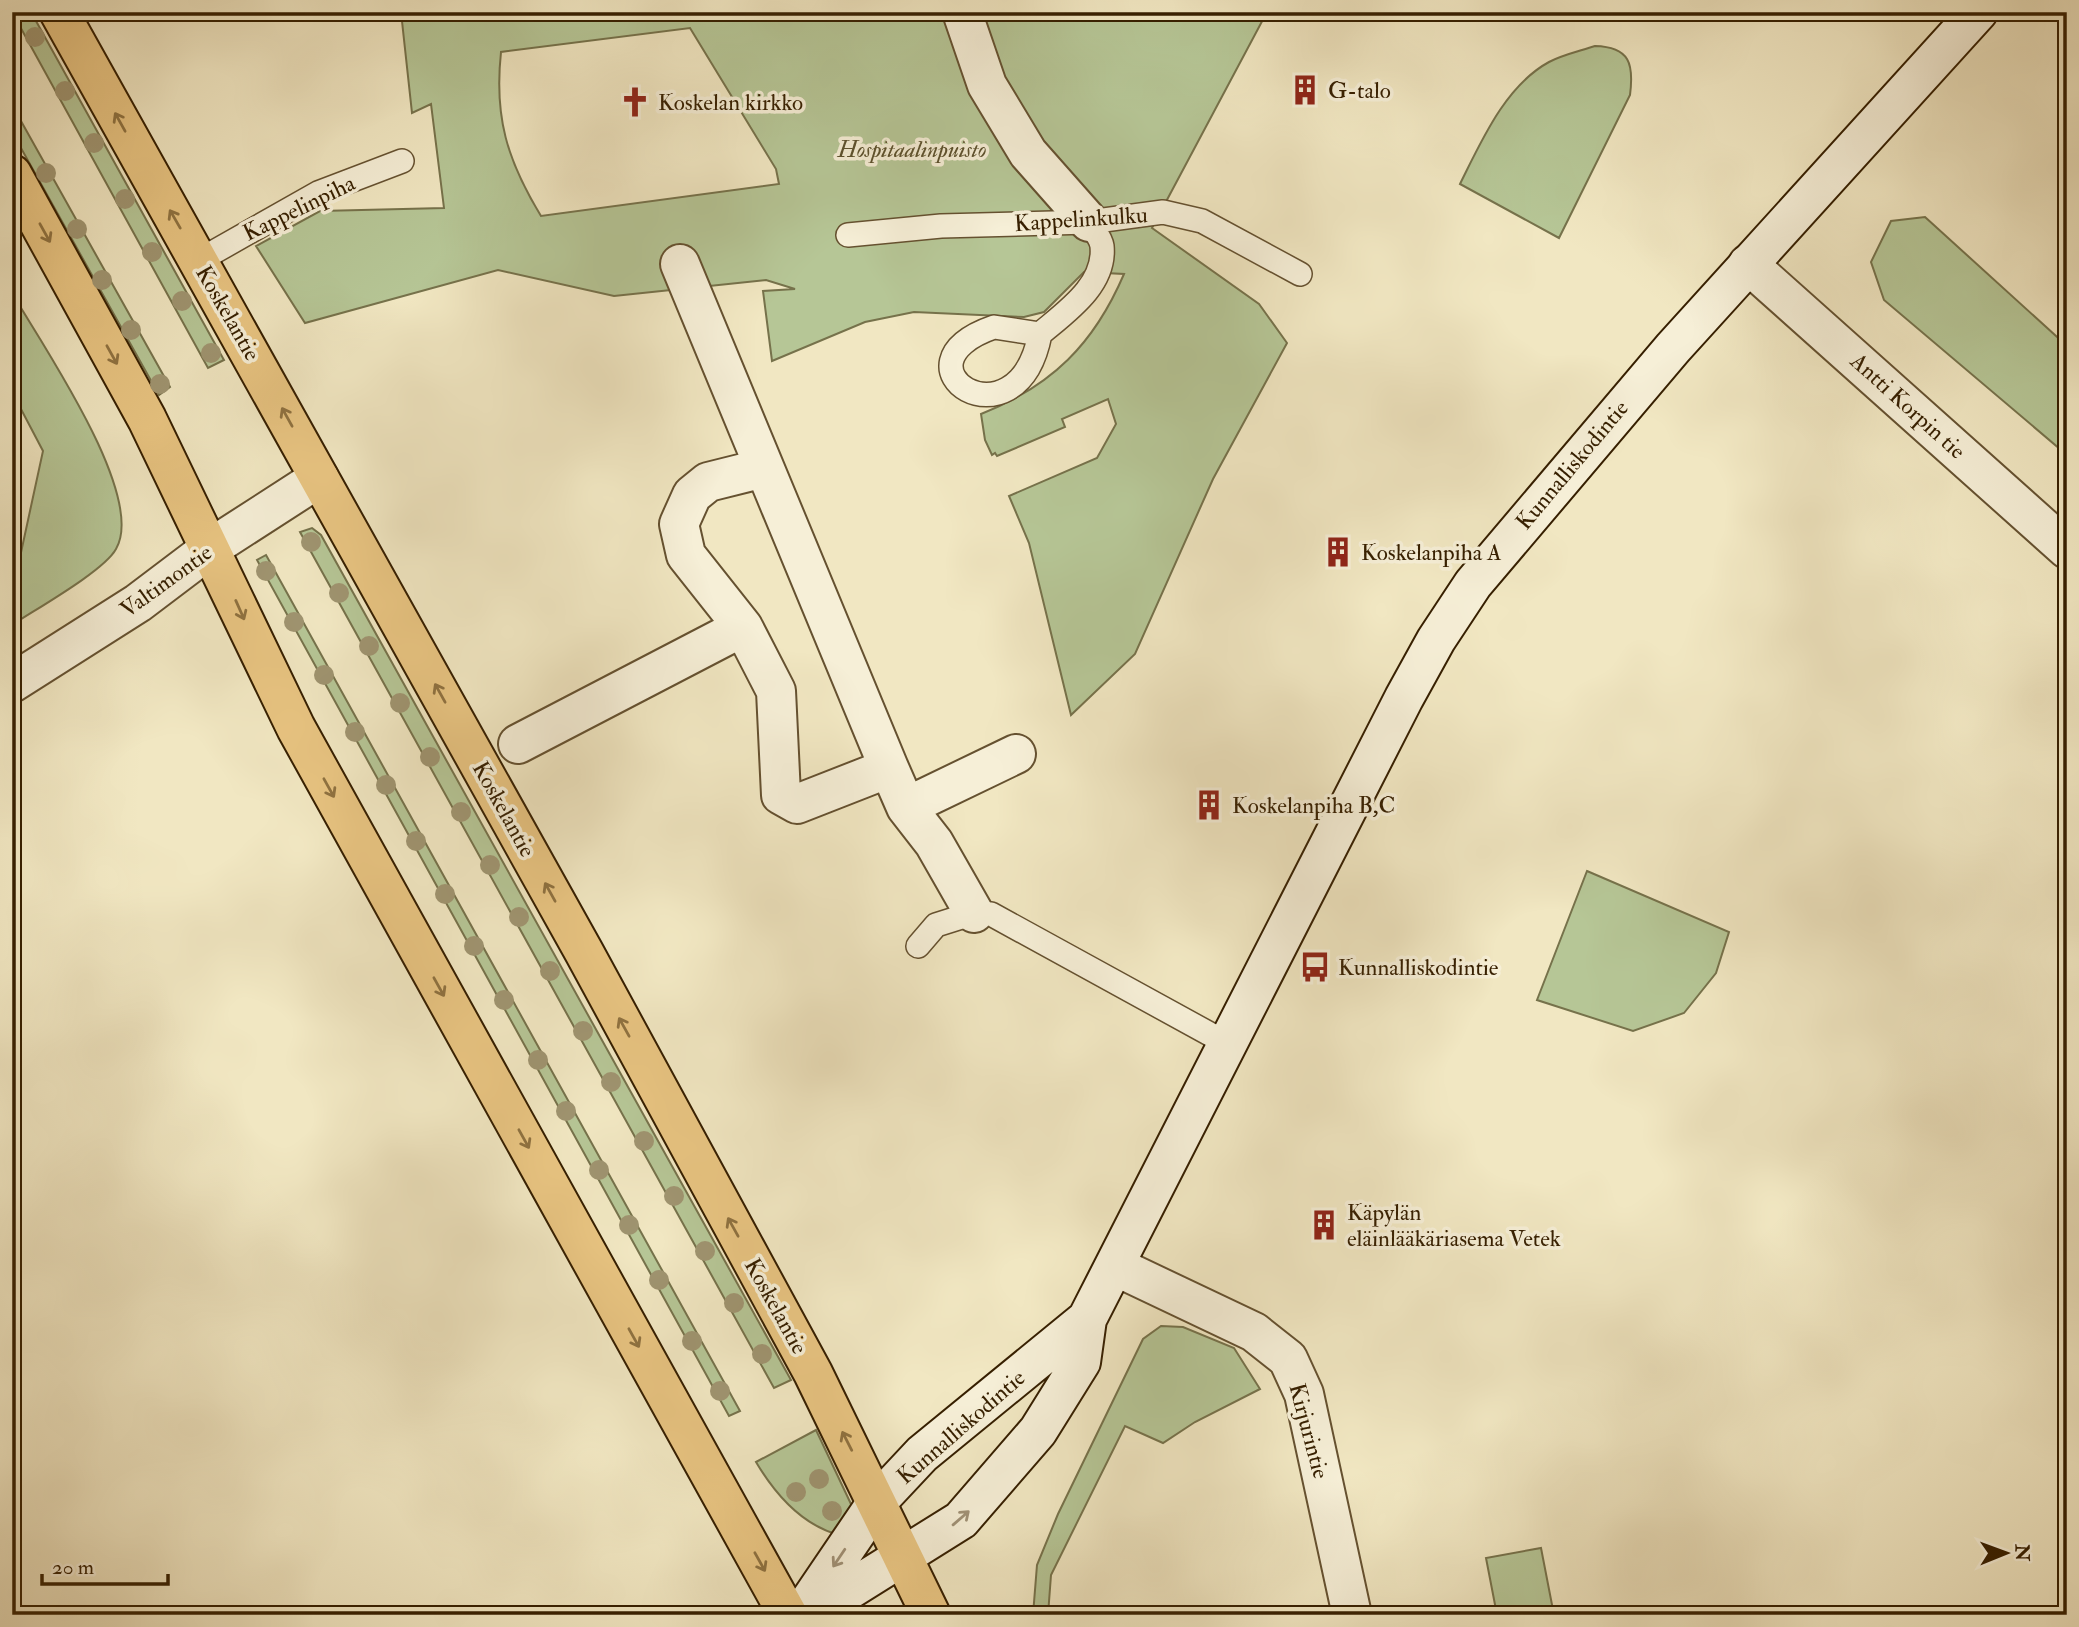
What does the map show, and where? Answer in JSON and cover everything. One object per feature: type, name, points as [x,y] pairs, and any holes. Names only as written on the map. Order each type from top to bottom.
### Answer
[{"type":"main road","name":"Koskelantie","points":[[59,12],[616,1012],[813,1373],[931,1615]]},
{"type":"main road","points":[[12,174],[127,380],[212,548],[296,728],[788,1615]]},
{"type":"street","points":[[962,12],[987,85],[1021,141],[1089,222]]},
{"type":"street","name":"Kunnalliskodintie","points":[[809,1615],[961,1520],[1038,1431],[1081,1362],[1087,1319],[1404,698],[1473,584],[1545,495],[1748,264],[1978,12]]},
{"type":"street","points":[[680,264],[906,807],[934,842],[974,913]]},
{"type":"street","name":"Antti Korpin tie","points":[[1748,264],[2067,549]]},
{"type":"street","points":[[764,468],[708,482],[692,495],[679,524],[686,555],[743,627],[776,691],[781,795],[797,804],[889,768]]},
{"type":"street","name":"Valtimontie","points":[[12,682],[138,603],[212,548],[319,478]]},
{"type":"street","points":[[518,744],[743,627]]},
{"type":"street","points":[[906,807],[1016,754]]},
{"type":"street","name":"Kirjurintie","points":[[1115,1266],[1254,1332],[1287,1359],[1304,1394],[1352,1615]]},
{"type":"street","name":"Kunnalliskodintie","points":[[801,1615],[877,1502],[922,1454],[1087,1319]]},
{"type":"lane","name":"Kappelinpiha","points":[[198,261],[318,193],[402,161]]},
{"type":"lane","name":"Kappelinkulku","points":[[848,235],[941,226],[1089,222],[1163,212],[1202,221],[1300,274]]},
{"type":"lane","points":[[1040,334],[1082,298],[1101,267],[1102,244],[1089,222]]},
{"type":"lane","points":[[918,947],[936,925],[974,913],[991,915],[1228,1044]]},
{"type":"green space","points":[[12,12],[31,12],[224,360],[208,368]]},
{"type":"green space","name":"Hospitaalinpuisto","points":[[401,12],[1267,12],[1152,228],[1259,304],[1287,343],[1213,479],[1135,654],[1071,715],[1029,543],[1009,496],[1097,458],[1116,424],[1108,399],[1062,419],[1065,427],[997,456],[995,453],[992,455],[985,440],[981,414],[1029,390],[1068,360],[1099,321],[1124,274],[1084,272],[1044,312],[1024,317],[914,312],[865,322],[772,361],[763,291],[795,289],[766,280],[614,296],[498,270],[305,323],[256,246],[320,211],[444,208],[431,104],[412,113]],"holes":[[[690,28],[776,169],[779,184],[541,216],[519,176],[506,137],[500,97],[501,52]]]},
{"type":"green space","points":[[1595,46],[1616,50],[1627,59],[1631,74],[1630,95],[1559,238],[1460,184],[1496,116],[1519,85],[1549,62]]},
{"type":"green space","points":[[12,105],[170,387],[159,395],[12,132]]},
{"type":"green space","points":[[1925,217],[2067,346],[2067,455],[1884,300],[1871,262],[1891,221]]},
{"type":"green space","points":[[12,293],[86,420],[117,494],[122,525],[116,549],[98,568],[12,625],[12,594],[43,451],[12,392]]},
{"type":"green space","points":[[312,528],[321,535],[791,1380],[774,1388],[300,532]]},
{"type":"green space","points":[[266,555],[740,1411],[729,1416],[257,560]]},
{"type":"green space","points":[[1587,871],[1729,932],[1716,973],[1684,1013],[1633,1031],[1537,1000]]},
{"type":"green space","points":[[1161,1326],[1183,1327],[1234,1348],[1260,1389],[1195,1422],[1163,1443],[1125,1426],[1051,1575],[1048,1615],[1033,1615],[1037,1565],[1058,1514],[1143,1339]]},
{"type":"green space","points":[[816,1430],[859,1521],[839,1535],[801,1516],[781,1497],[756,1462]]},
{"type":"green space","points":[[1541,1548],[1554,1615],[1497,1615],[1486,1558]]},
{"type":"place","name":"G-talo","points":[[1305,90]]},
{"type":"place","name":"Koskelan kirkko","points":[[635,102]]},
{"type":"place","name":"Koskelanpiha A","points":[[1338,552]]},
{"type":"place","name":"Koskelanpiha B,C","points":[[1209,805]]},
{"type":"place","name":"Kunnalliskodintie","points":[[1315,967]]},
{"type":"place","name":"Käpylän eläinlääkäriasema Vetek","points":[[1324,1225]]}]
